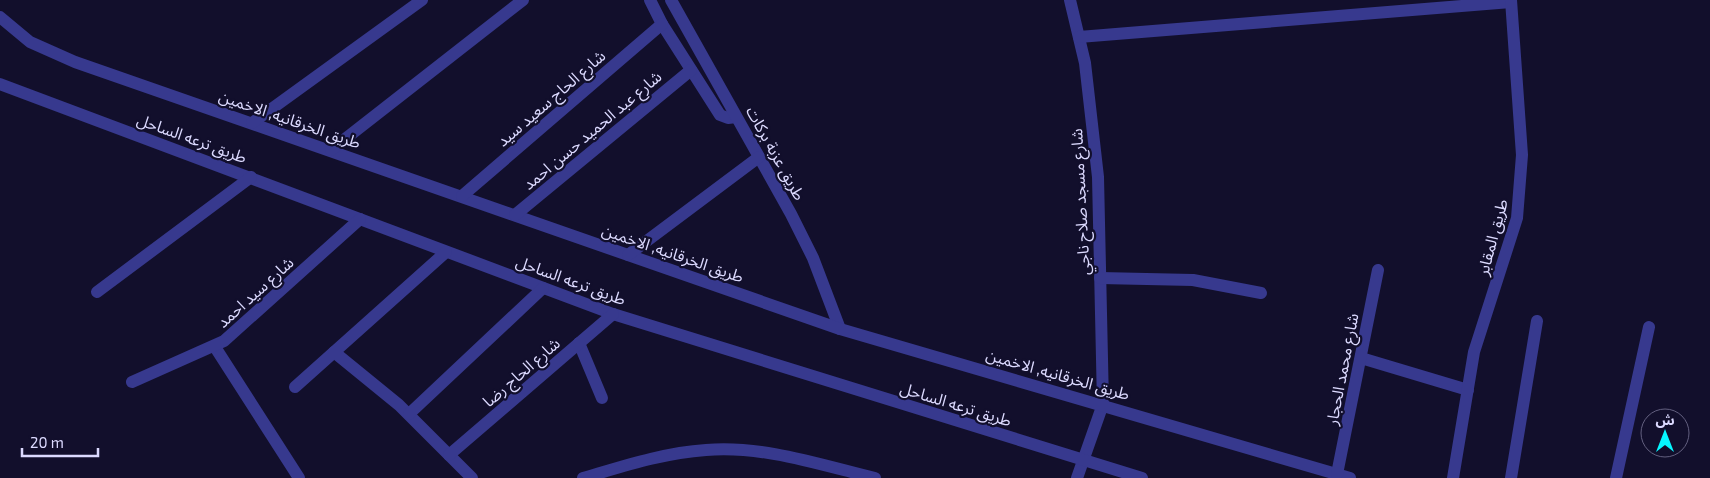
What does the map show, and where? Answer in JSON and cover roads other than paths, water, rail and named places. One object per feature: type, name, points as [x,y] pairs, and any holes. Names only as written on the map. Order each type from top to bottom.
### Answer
[{"type":"street","points":[[252,123],[422,0]]},
{"type":"street","points":[[331,150],[523,0]]},
{"type":"street","points":[[650,0],[662,24],[720,115],[728,118],[736,117]]},
{"type":"street","name":"طريق عزبة بركات","points":[[672,0],[792,214],[813,258],[840,328]]},
{"type":"street","name":"شارع مسجد صلاح ناجي","points":[[1070,0],[1079,37],[1092,116],[1098,177],[1102,404],[1077,478]]},
{"type":"street","points":[[1079,37],[1511,1]]},
{"type":"street","name":"طريق المقابر","points":[[1453,478],[1474,352],[1517,218],[1521,187],[1522,156],[1511,1]]},
{"type":"street","name":"طريق الخرقانيه, الاخمين","points":[[0,17],[30,42],[75,62],[840,328],[1350,478]]},
{"type":"street","name":"شارع الحاج سعيد سيد","points":[[462,196],[662,24]]},
{"type":"street","name":"شارع عبد الحميد حسن احمد","points":[[515,215],[691,70]]},
{"type":"street","name":"طريق ترعه الساحل","points":[[0,84],[613,314],[1142,478]]},
{"type":"street","points":[[628,254],[759,157]]},
{"type":"street","points":[[97,292],[251,177]]},
{"type":"street","name":"شارع سيد احمد","points":[[132,382],[215,347],[236,332],[360,219]]},
{"type":"street","points":[[294,387],[446,252]]},
{"type":"street","name":"شارع محمد الحجار","points":[[1337,474],[1378,270]]},
{"type":"street","points":[[1100,278],[1193,280],[1261,293]]},
{"type":"street","points":[[409,414],[543,288]]},
{"type":"street","name":"شارع الحاج رضا","points":[[449,455],[613,314]]},
{"type":"street","points":[[1511,478],[1537,321]]},
{"type":"street","points":[[1616,478],[1649,327]]},
{"type":"street","points":[[579,343],[602,398]]},
{"type":"street","points":[[215,347],[299,478]]},
{"type":"street","points":[[334,352],[409,414],[472,478]]},
{"type":"street","points":[[1361,358],[1468,390]]},
{"type":"street","points":[[583,478],[660,456],[708,450],[756,452],[875,478]]}]
